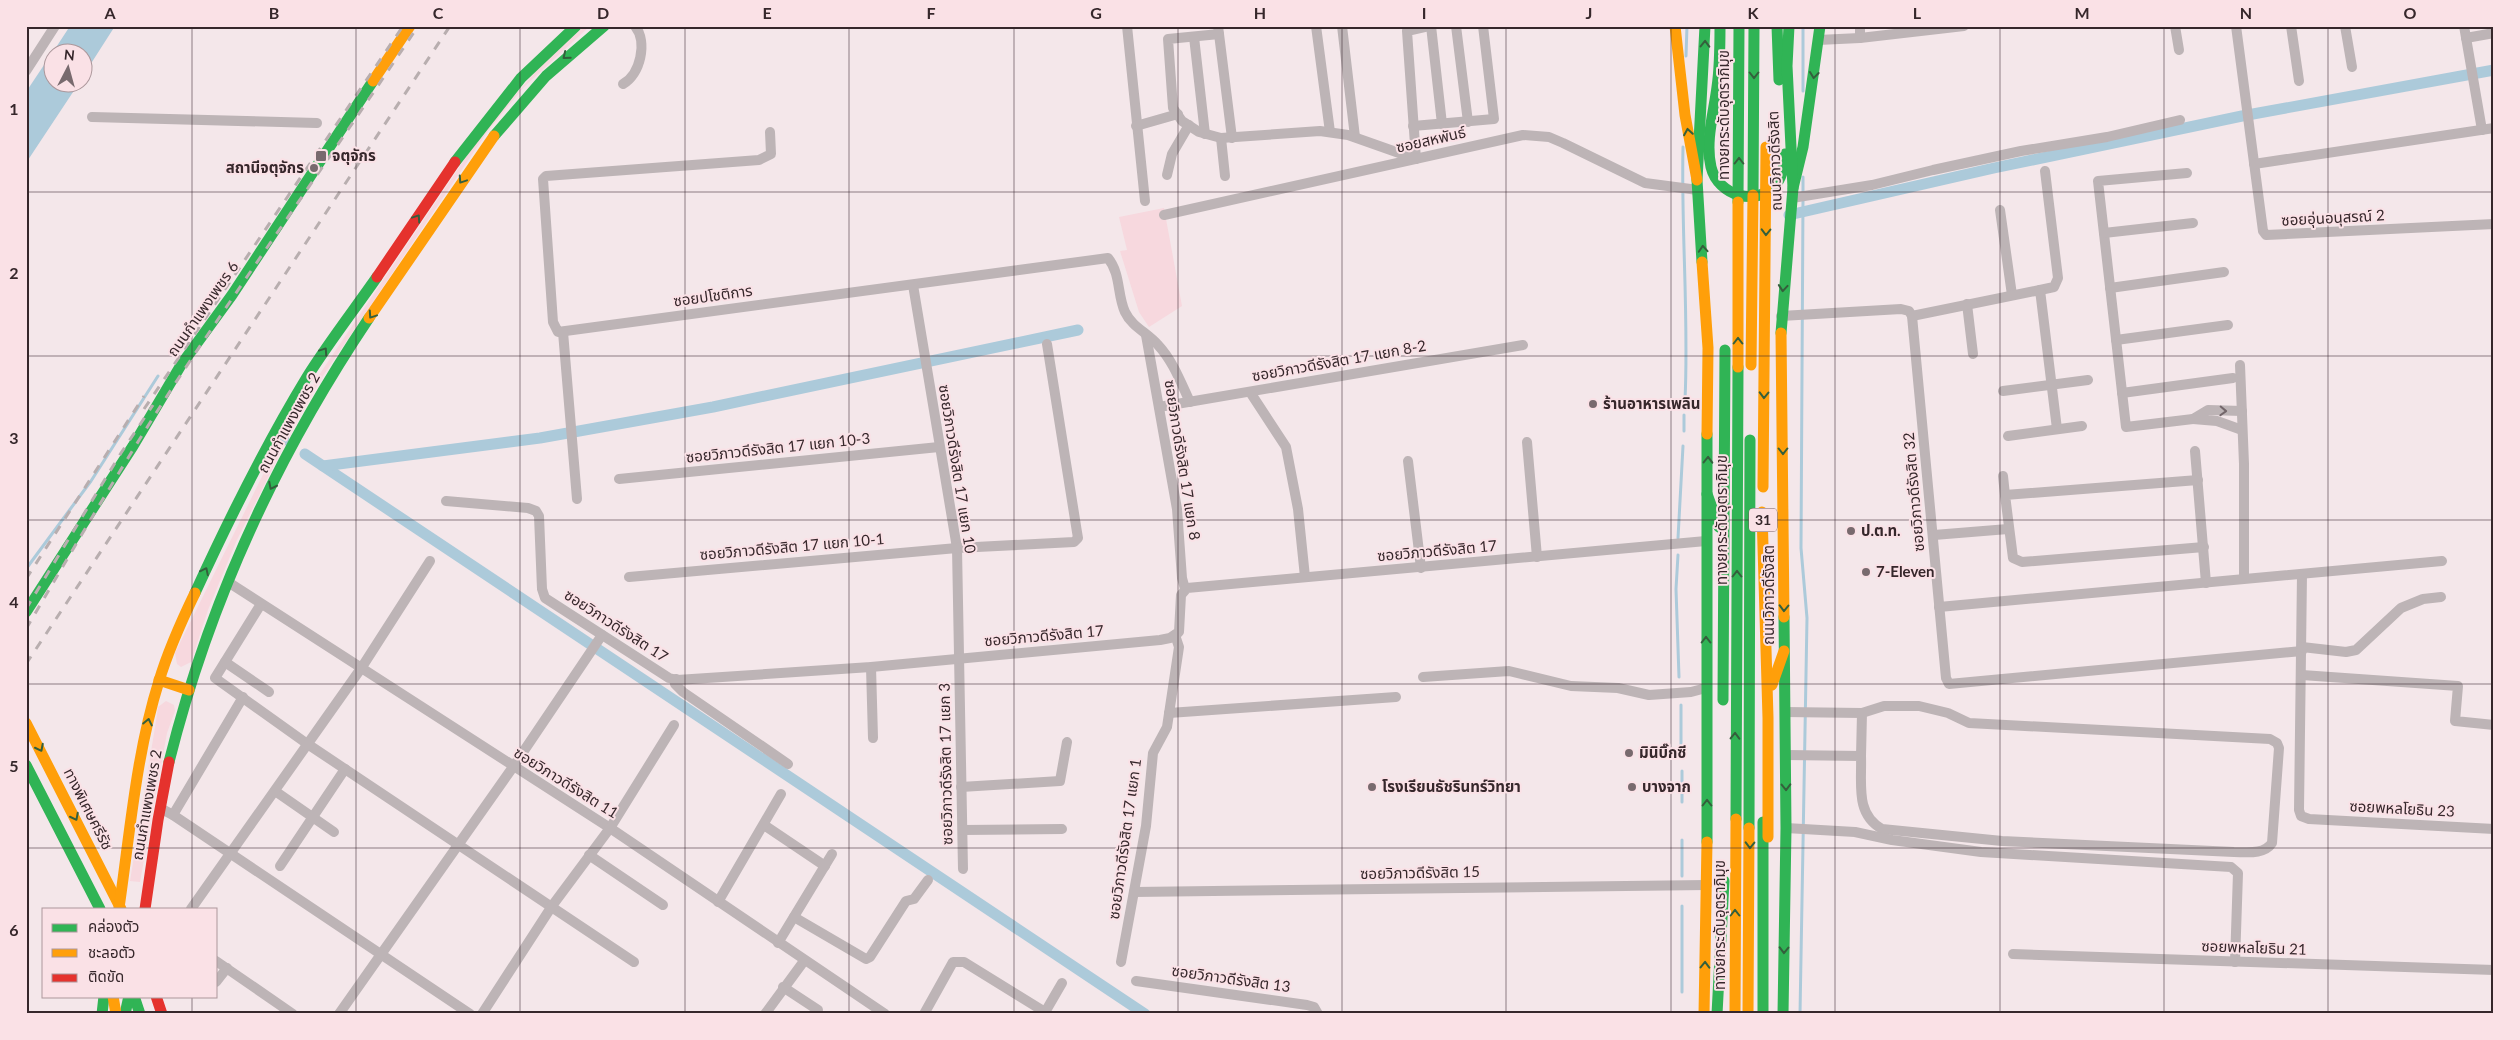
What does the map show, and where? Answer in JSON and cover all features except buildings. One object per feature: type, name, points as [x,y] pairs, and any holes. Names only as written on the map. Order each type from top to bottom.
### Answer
[{"type":"main road","name":"ถนนกำแพงเพชร 6","points":[[26,612],[133,446],[182,365],[232,295],[410,26]]},
{"type":"main road","name":"ถนนกำแพงเพชร 2","points":[[120,908],[142,757],[159,680],[178,631],[226,527],[279,427],[324,350],[374,282],[485,121],[530,67],[576,26]]},
{"type":"main road","name":"ถนนกำแพงเพชร 2","points":[[145,908],[160,808],[178,728],[189,690],[228,582],[268,494],[321,393],[482,149],[529,91],[558,63],[604,26]]},
{"type":"main road","points":[[1675,26],[1708,348],[1706,541],[1707,885],[1704,1014]]},
{"type":"main road","points":[[1690,187],[1705,26]]},
{"type":"main road","points":[[1720,26],[1718,79],[1711,140],[1711,168],[1715,178],[1723,188],[1734,195],[1749,196],[1766,192],[1774,186],[1784,167],[1784,134],[1777,26]]},
{"type":"main road","points":[[1726,272],[1729,26]]},
{"type":"main road","name":"ทางยกระดับอุตราภิมุข","points":[[1735,1014],[1734,785],[1739,26]]},
{"type":"main road","name":"ทางยกระดับอุตราภิมุข","points":[[1751,382],[1754,26]]},
{"type":"main road","points":[[1766,26],[1766,65]]},
{"type":"main road","name":"ถนนวิภาวดีรังสิต","points":[[1783,1014],[1786,756],[1781,316],[1793,193],[1787,66],[1789,26]]},
{"type":"main road","points":[[1793,193],[1803,146],[1820,26]]},
{"type":"main road","name":"ถนนวิภาวดีรังสิต","points":[[1763,1014],[1766,132]]},
{"type":"main road","points":[[1723,710],[1725,341]]},
{"type":"main road","name":"ทางยกระดับอุตราภิมุข","points":[[1748,1014],[1751,425],[1764,542],[1768,718],[1769,1014]]},
{"type":"main road","points":[[1707,494],[1724,540]]},
{"type":"main road","points":[[1763,714],[1784,651]]},
{"type":"main road","points":[[159,680],[189,690]]},
{"type":"main road","name":"ทางพิเศษศรีรัช","points":[[26,723],[119,908]]},
{"type":"main road","points":[[26,765],[61,835],[83,872],[99,908]]},
{"type":"main road","points":[[1717,1014],[1724,874],[1734,785]]},
{"type":"main road","points":[[1723,867],[1723,1014]]},
{"type":"main road","points":[[102,1014],[104,998]]},
{"type":"main road","points":[[112,998],[116,1014]]},
{"type":"main road","points":[[125,1014],[129,998]]},
{"type":"main road","points":[[135,998],[140,1014]]},
{"type":"main road","points":[[157,998],[162,1014]]},
{"type":"street","points":[[26,71],[55,26]]},
{"type":"street","points":[[623,84],[629,81],[638,67],[640,36],[635,26]]},
{"type":"street","points":[[1127,26],[1145,201]]},
{"type":"street","points":[[1316,26],[1330,132]]},
{"type":"street","points":[[1342,26],[1354,137]]},
{"type":"street","points":[[1225,176],[1227,138],[1219,30],[1194,37],[1168,39],[1173,108],[1189,125],[1205,134],[1227,138],[1304,131],[1330,132],[1354,137],[1416,159],[1406,31],[1430,26],[1442,124]]},
{"type":"street","points":[[1456,26],[1468,122]]},
{"type":"street","points":[[1414,126],[1494,119],[1483,26]]},
{"type":"street","points":[[1860,26],[1860,38]]},
{"type":"street","points":[[1818,40],[1860,38],[1911,30],[1962,26]]},
{"type":"street","points":[[2175,26],[2179,50]]},
{"type":"street","name":"ซอยอุ่นอนุสรณ์ 2","points":[[2236,26],[2263,231],[2268,237],[2494,224]]},
{"type":"street","points":[[2291,26],[2299,80]]},
{"type":"street","points":[[2345,26],[2352,68]]},
{"type":"street","points":[[2464,26],[2482,130]]},
{"type":"street","points":[[2466,38],[2494,33]]},
{"type":"street","points":[[1194,37],[1205,134]]},
{"type":"street","points":[[1136,126],[1178,114]]},
{"type":"street","points":[[92,116],[318,123]]},
{"type":"street","points":[[1793,193],[1872,185],[2021,151],[2107,137],[2180,120]]},
{"type":"street","points":[[1167,175],[1172,154],[1189,125]]},
{"type":"street","points":[[2254,164],[2494,128]]},
{"type":"street","points":[[576,500],[563,332],[558,332],[553,322],[543,179],[546,176],[759,160],[768,158],[771,154],[770,132]]},
{"type":"street","name":"ซอยสหพันธ์","points":[[1164,215],[1523,135],[1538,136],[1563,143],[1645,183],[1690,187]]},
{"type":"street","points":[[1781,316],[1906,309],[1912,316],[2054,287],[2058,278],[2045,171]]},
{"type":"street","points":[[2187,173],[2098,181],[2126,427],[2193,419],[2217,421],[2242,430]]},
{"type":"street","points":[[2000,210],[2012,295]]},
{"type":"street","points":[[2104,233],[2193,222]]},
{"type":"street","name":"ซอยปโชติการ","points":[[563,332],[1108,258],[1113,264],[1118,279],[1125,312],[1134,325],[1158,344],[1171,362],[1190,402]]},
{"type":"street","points":[[2110,288],[2224,272]]},
{"type":"street","name":"ซอยวิภาวดีรังสิต 17 แยก 10","points":[[913,285],[957,548],[959,658]]},
{"type":"street","points":[[2040,290],[2057,430]]},
{"type":"street","points":[[1967,304],[1973,354]]},
{"type":"street","name":"ซอยวิภาวดีรังสิต 32","points":[[1912,316],[1946,678],[1949,684],[2302,649]]},
{"type":"street","points":[[2116,340],[2228,325]]},
{"type":"street","name":"ซอยวิภาวดีรังสิต 17 แยก 8","points":[[1146,335],[1177,509],[1182,578],[1185,590]]},
{"type":"street","name":"ซอยวิภาวดีรังสิต 17 แยก 10-1","points":[[629,577],[957,548],[1070,543],[1078,538],[1046,344]]},
{"type":"street","name":"ซอยวิภาวดีรังสิต 17 แยก 8-2","points":[[1159,407],[1523,345]]},
{"type":"street","points":[[2240,364],[2244,578]]},
{"type":"street","points":[[2122,393],[2233,378]]},
{"type":"street","points":[[2003,392],[2088,380]]},
{"type":"street","points":[[1250,392],[1286,447],[1298,509],[1305,577]]},
{"type":"street","points":[[2193,419],[2208,410],[2242,411]]},
{"type":"street","points":[[2008,436],[2082,426]]},
{"type":"street","points":[[1528,442],[1537,557]]},
{"type":"street","name":"ซอยวิภาวดีรังสิต 17 แยก 10-3","points":[[619,479],[939,447]]},
{"type":"street","points":[[2195,451],[2206,583]]},
{"type":"street","points":[[1408,461],[1421,568]]},
{"type":"street","points":[[2003,476],[2013,558],[2022,562],[2204,547]]},
{"type":"street","points":[[2005,495],[2198,480]]},
{"type":"street","name":"ซอยวิภาวดีรังสิต 17","points":[[446,501],[528,508],[536,511],[538,516],[542,589],[545,598],[669,678],[756,676],[871,667],[1160,640],[1175,636]]},
{"type":"street","points":[[1934,535],[2008,529]]},
{"type":"street","name":"ซอยวิภาวดีรังสิต 17","points":[[1185,590],[1305,577],[1706,541]]},
{"type":"street","points":[[191,908],[275,790],[306,743],[362,667],[430,561]]},
{"type":"street","points":[[1939,607],[2442,561]]},
{"type":"street","points":[[2302,574],[2302,675],[2458,686],[2455,721],[2494,724]]},
{"type":"street","name":"ซอยวิภาวดีรังสิต 11","points":[[228,582],[610,828],[885,1014]]},
{"type":"street","points":[[1175,636],[1179,632],[1181,595],[1185,590]]},
{"type":"street","points":[[2302,649],[2339,652],[2356,650],[2401,608],[2423,599],[2441,596]]},
{"type":"street","points":[[261,604],[215,678],[306,743],[634,962]]},
{"type":"street","points":[[339,1014],[514,767],[602,635]]},
{"type":"street","name":"ซอยวิภาวดีรังสิต 17 แยก 1","points":[[1121,962],[1146,826],[1154,753],[1167,727],[1179,647],[1175,636]]},
{"type":"street","name":"ซอยวิภาวดีรังสิต 17 แยก 3","points":[[959,658],[963,869]]},
{"type":"street","points":[[225,662],[269,692]]},
{"type":"street","points":[[871,667],[873,738]]},
{"type":"street","points":[[1423,677],[1509,671],[1571,686],[1618,688],[1649,695],[1706,688]]},
{"type":"street","name":"ซอยพหลโยธิน 23","points":[[2302,675],[2299,810],[2301,816],[2309,819],[2494,829]]},
{"type":"street","points":[[676,679],[675,684],[683,692],[788,764]]},
{"type":"street","points":[[173,814],[243,697]]},
{"type":"street","points":[[1169,712],[1396,697]]},
{"type":"street","points":[[1785,712],[1862,713],[1884,706],[1919,706],[1948,712],[1969,723],[2270,738],[2277,743],[2279,748],[2272,843],[2265,850],[2246,852],[2002,841],[1882,830],[1868,820],[1862,806],[1862,713]]},
{"type":"street","points":[[482,1014],[552,906],[610,828],[674,725]]},
{"type":"street","points":[[961,787],[1060,781],[1067,742]]},
{"type":"street","points":[[1786,756],[1861,756]]},
{"type":"street","points":[[280,866],[345,769]]},
{"type":"street","points":[[275,790],[334,832]]},
{"type":"street","points":[[718,902],[781,794]]},
{"type":"street","points":[[160,808],[173,814],[470,1014]]},
{"type":"street","points":[[764,824],[825,866]]},
{"type":"street","points":[[1786,828],[1855,832],[1892,840],[1981,852],[2231,866],[2238,873],[2235,962]]},
{"type":"street","points":[[962,830],[1062,829]]},
{"type":"street","points":[[778,943],[832,854]]},
{"type":"street","points":[[589,855],[663,905]]},
{"type":"street","points":[[794,917],[866,959],[870,957],[906,901],[914,899],[928,880]]},
{"type":"street","name":"ซอยวิภาวดีรังสิต 15","points":[[1134,892],[1707,885]]},
{"type":"street","name":"ซอยพหลโยธิน 21","points":[[2013,954],[2494,970]]},
{"type":"street","points":[[765,1014],[783,987],[804,961]]},
{"type":"street","points":[[218,962],[294,1014]]},
{"type":"street","points":[[924,1014],[953,962],[964,962],[1044,1013],[1062,983]]},
{"type":"street","points":[[218,979],[227,968]]},
{"type":"street","name":"ซอยวิภาวดีรังสิต 13","points":[[1136,981],[1307,1004],[1314,1007],[1318,1014]]},
{"type":"street","points":[[783,987],[818,1010]]},
{"type":"shaded area","points":[[585,26],[590,26],[524,87],[488,131],[321,379],[290,433],[236,542],[208,610],[191,662],[181,667],[177,664],[175,653],[285,430],[323,369],[483,132],[544,62]]},
{"type":"shaded area","points":[[1164,208],[1182,306],[1149,327],[1139,312],[1120,251],[1127,250],[1119,217]]},
{"type":"shaded area","points":[[166,701],[174,705],[175,711],[167,733],[140,882],[130,881],[158,707]]},
{"type":"water","points":[[70,26],[115,26],[92,62],[92,42],[60,42]]},
{"type":"water","points":[[42,68],[42,92],[73,92],[26,163],[26,92]]},
{"type":"waterway","points":[[1686,56],[1687,26]]},
{"type":"waterway","points":[[1803,26],[1803,91]]},
{"type":"waterway","points":[[1789,215],[1994,168],[2242,116],[2494,70]]},
{"type":"waterway","points":[[1683,147],[1685,400]]},
{"type":"waterway","points":[[1803,177],[1803,193]]},
{"type":"waterway","points":[[1800,1014],[1807,618],[1801,548],[1803,199]]},
{"type":"waterway","points":[[323,466],[540,438],[713,407],[1078,330]]},
{"type":"waterway","points":[[26,569],[91,481],[158,376]]},
{"type":"waterway","points":[[1684,415],[1684,431]]},
{"type":"waterway","points":[[1678,538],[1683,446]]},
{"type":"waterway","points":[[305,454],[1145,1014]]},
{"type":"waterway","points":[[1678,555],[1676,589],[1679,677]]},
{"type":"waterway","points":[[1681,705],[1681,747]]},
{"type":"waterway","points":[[1682,771],[1682,802]]},
{"type":"waterway","points":[[1682,840],[1682,876]]},
{"type":"waterway","points":[[1682,906],[1682,992]]},
{"type":"railway","points":[[144,409],[403,26]]},
{"type":"railway","points":[[26,629],[168,394],[418,26]]},
{"type":"railway","points":[[26,664],[450,26]]},
{"type":"railway","points":[[26,579],[144,396]]},
{"type":"railway","points":[[26,609],[121,453],[153,405]]},
{"type":"traffic: fast","points":[[455,162],[521,78],[576,26]]},
{"type":"traffic: fast","points":[[494,136],[546,76],[604,26]]},
{"type":"traffic: fast","points":[[1702,262],[1697,180],[1705,26]]},
{"type":"traffic: fast","points":[[1720,26],[1719,72],[1709,147],[1709,157],[1715,177],[1730,191],[1750,197],[1760,195],[1769,191],[1779,180],[1785,154]]},
{"type":"traffic: fast","points":[[1738,202],[1739,26]]},
{"type":"traffic: fast","points":[[1753,195],[1754,26]]},
{"type":"traffic: fast","points":[[1777,26],[1779,80]]},
{"type":"traffic: fast","points":[[1781,333],[1793,188],[1787,66],[1789,26]]},
{"type":"traffic: fast","points":[[1793,188],[1803,147],[1820,26]]},
{"type":"traffic: fast","points":[[26,612],[133,446],[181,365],[232,295],[373,81]]},
{"type":"traffic: fast","points":[[195,593],[248,483],[277,429],[324,351],[377,277]]},
{"type":"traffic: fast","points":[[169,762],[204,644],[250,531],[305,423],[369,318]]},
{"type":"traffic: fast","points":[[1723,700],[1725,350]]},
{"type":"traffic: fast","points":[[1736,819],[1738,367]]},
{"type":"traffic: fast","points":[[1707,434],[1707,842]]},
{"type":"traffic: fast","points":[[1749,828],[1750,440]]},
{"type":"traffic: fast","points":[[1707,494],[1719,527]]},
{"type":"traffic: fast","points":[[1783,1014],[1786,828],[1784,617]]},
{"type":"traffic: fast","points":[[26,765],[99,908]]},
{"type":"traffic: fast","points":[[1763,822],[1763,1014]]},
{"type":"traffic: fast","points":[[1717,1014],[1724,881]]},
{"type":"traffic: fast","points":[[102,1014],[104,998]]},
{"type":"traffic: fast","points":[[125,1014],[129,998]]},
{"type":"traffic: fast","points":[[135,998],[140,1014]]},
{"type":"traffic: slow","points":[[373,81],[410,26]]},
{"type":"traffic: slow","points":[[1675,26],[1685,115],[1697,180]]},
{"type":"traffic: slow","points":[[369,318],[494,136]]},
{"type":"traffic: slow","points":[[1763,487],[1766,147]]},
{"type":"traffic: slow","points":[[1751,365],[1753,195]]},
{"type":"traffic: slow","points":[[1738,202],[1738,367]]},
{"type":"traffic: slow","points":[[1702,262],[1708,348],[1707,434]]},
{"type":"traffic: slow","points":[[1781,333],[1784,617]]},
{"type":"traffic: slow","points":[[1762,512],[1768,718],[1768,837]]},
{"type":"traffic: slow","points":[[119,908],[134,794],[151,709],[166,659],[195,593]]},
{"type":"traffic: slow","points":[[1772,685],[1784,651]]},
{"type":"traffic: slow","points":[[159,680],[189,690]]},
{"type":"traffic: slow","points":[[26,723],[120,908]]},
{"type":"traffic: slow","points":[[1735,1014],[1736,819]]},
{"type":"traffic: slow","points":[[1748,1014],[1749,828]]},
{"type":"traffic: slow","points":[[1704,1014],[1707,842]]},
{"type":"traffic: slow","points":[[113,998],[116,1014]]},
{"type":"traffic: jam","points":[[377,277],[455,162]]},
{"type":"traffic: jam","points":[[145,908],[158,820],[169,762]]},
{"type":"traffic: jam","points":[[157,998],[162,1014]]},
{"type":"place","name":"จตุจักร","points":[[321,156]]},
{"type":"place","name":"สถานีจตุจักร","points":[[314,168]]},
{"type":"place","name":"ร้านอาหารเพลิน","points":[[1593,404]]},
{"type":"place","name":"ป.ต.ท.","points":[[1851,531]]},
{"type":"place","name":"7-Eleven","points":[[1866,572]]},
{"type":"place","name":"มินิบิ๊กซี","points":[[1629,753]]},
{"type":"place","name":"โรงเรียนธัชรินทร์วิทยา","points":[[1372,787]]},
{"type":"place","name":"บางจาก","points":[[1632,787]]}]
